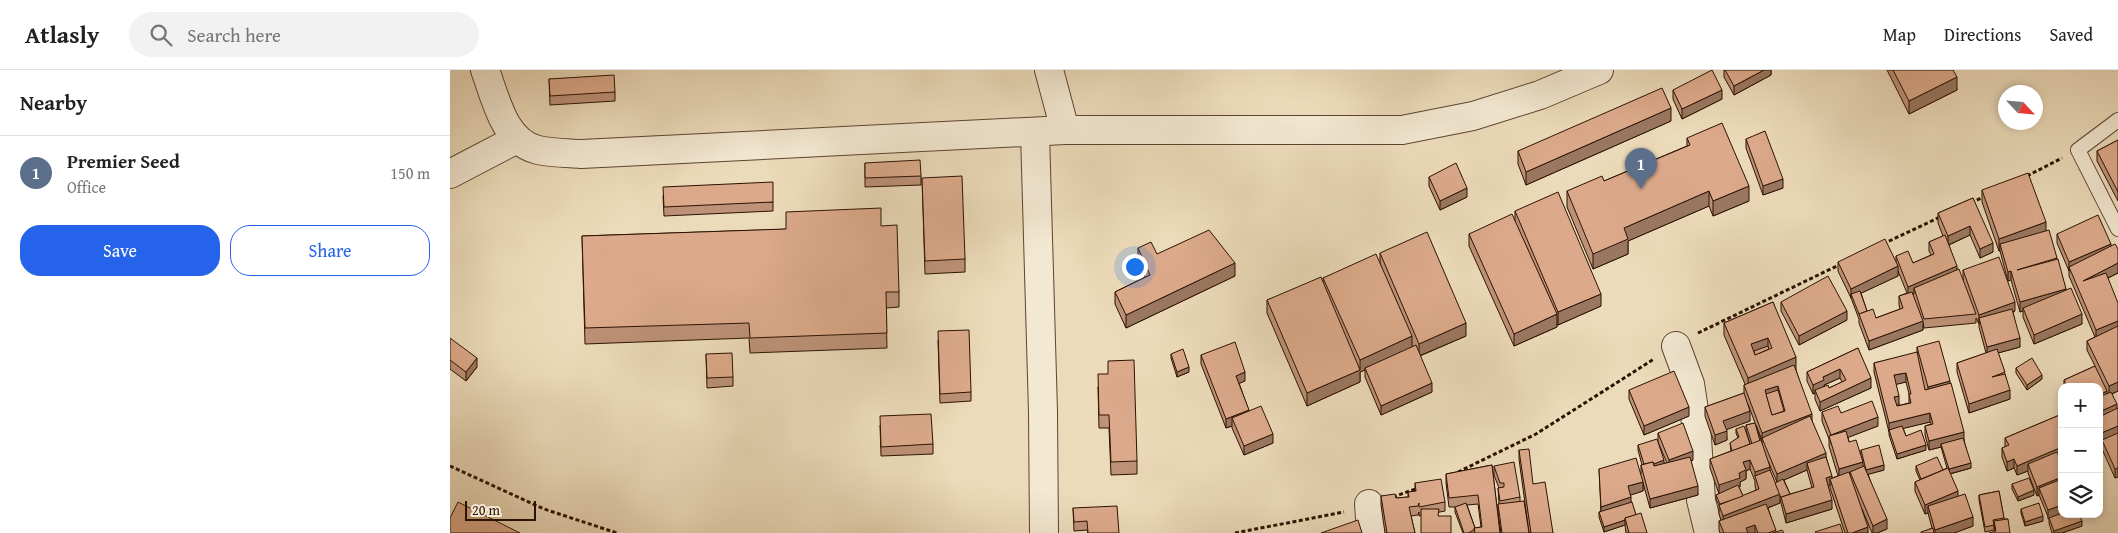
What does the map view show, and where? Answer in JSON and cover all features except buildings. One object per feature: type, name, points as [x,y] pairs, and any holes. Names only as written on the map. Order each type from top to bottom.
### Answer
[{"type":"street","points":[[485,70],[506,124],[517,139],[537,150],[581,154],[1035,133],[1065,130],[1402,130],[1473,116],[1540,95],[1599,70]]},
{"type":"street","points":[[1049,70],[1065,130]]},
{"type":"street","points":[[1035,133],[1043,412],[1044,533]]},
{"type":"street","points":[[450,174],[517,139]]},
{"type":"street","points":[[1676,346],[1690,384],[1695,413],[1701,500],[1709,533]]},
{"type":"street","points":[[1369,504],[1371,533]]},
{"type":"lane","points":[[2118,120],[2078,150],[2118,229]]},
{"type":"path","points":[[450,466],[544,509],[617,533]]},
{"type":"place","name":"Premier Seed","points":[[1641,189]]}]
